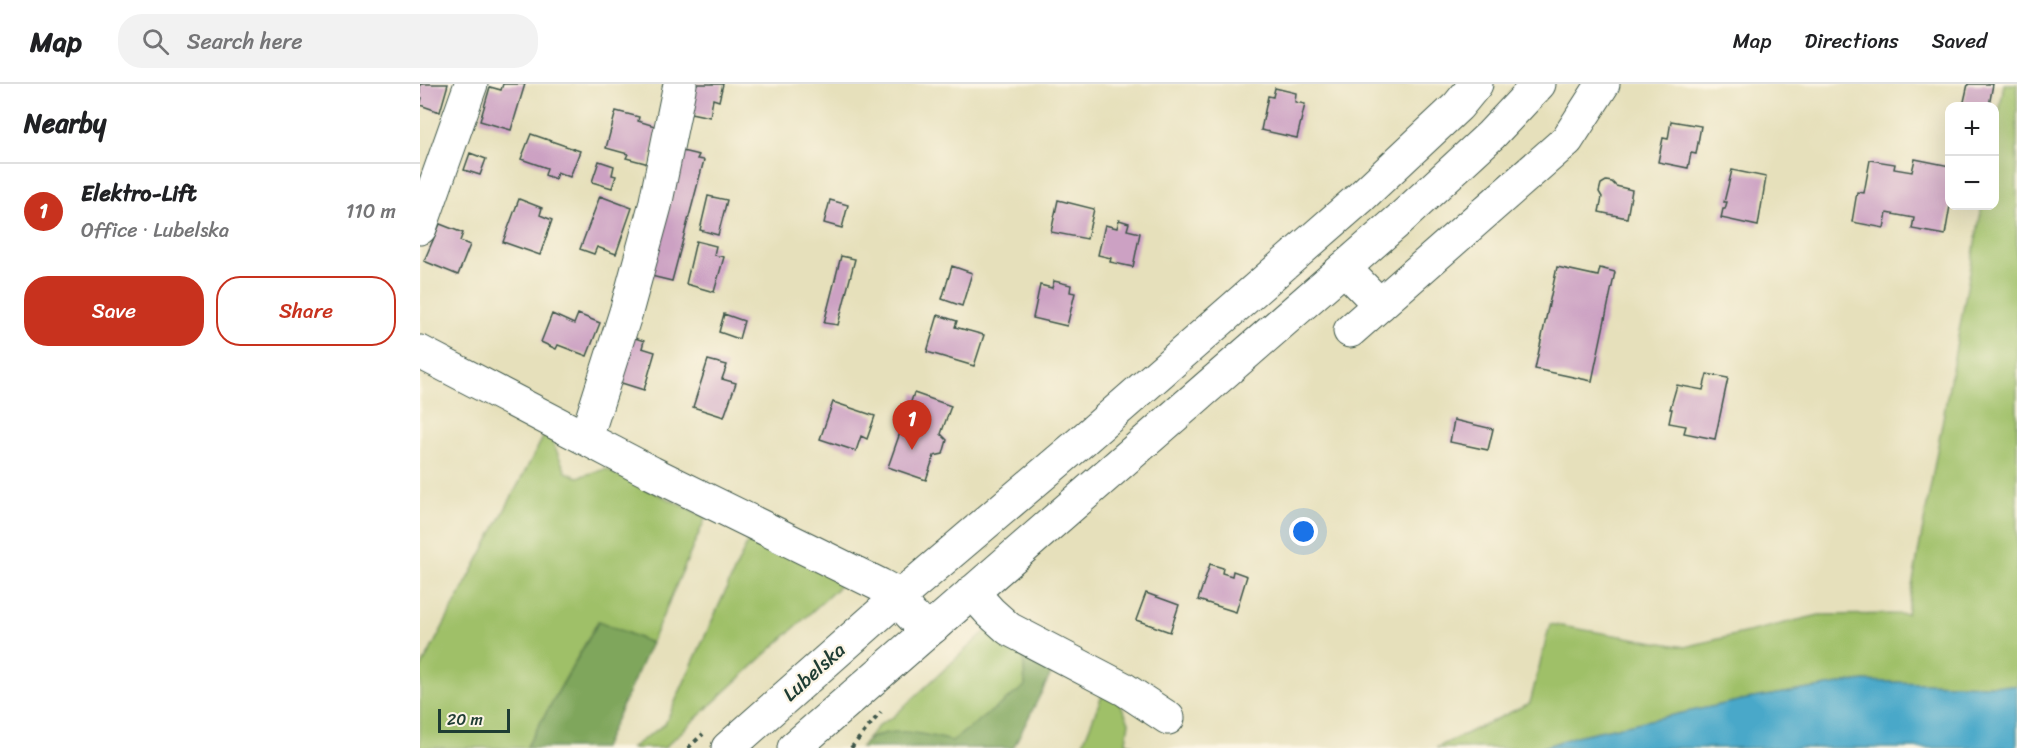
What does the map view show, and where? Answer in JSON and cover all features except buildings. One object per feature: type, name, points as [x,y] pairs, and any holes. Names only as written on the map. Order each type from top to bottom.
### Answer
[{"type":"main road","points":[[420,228],[471,84]]},
{"type":"main road","points":[[586,438],[626,312],[655,206],[680,84]]},
{"type":"main road","name":"Lubelska","points":[[728,748],[1361,197],[1458,106],[1476,84]]},
{"type":"main road","points":[[794,748],[1344,268],[1491,135],[1539,84]]},
{"type":"main road","points":[[1350,331],[1567,140],[1603,84]]},
{"type":"main road","points":[[1344,268],[1380,305]]},
{"type":"main road","points":[[420,352],[652,473],[900,596],[908,613],[925,625],[953,609],[990,612],[1009,629],[1124,689],[1168,718]]},
{"type":"green space","points":[[2004,84],[2017,84],[2017,686],[1859,681],[1747,699],[1576,736],[1541,748],[1436,748],[1530,703],[1550,624],[1685,647],[1819,615],[1907,614],[1981,210],[1999,210],[1999,113]]},
{"type":"green space","points":[[547,430],[566,472],[578,477],[606,469],[706,517],[651,643],[598,621],[526,748],[420,748],[420,670]]},
{"type":"green space","points":[[750,537],[844,582],[664,748],[631,748],[665,724]]},
{"type":"green space","points":[[599,621],[651,643],[603,748],[526,748]]},
{"type":"green space","points":[[988,629],[1023,648],[1025,686],[952,741],[890,733],[867,739],[879,725],[893,717]]},
{"type":"green space","points":[[1023,648],[1056,664],[1013,748],[860,748],[879,735],[903,732],[952,741],[1025,686]]},
{"type":"green space","points":[[1105,688],[1121,705],[1129,722],[1126,742],[1133,746],[1132,748],[1081,748]]},
{"type":"water","points":[[1859,681],[2017,686],[2017,748],[1541,748],[1576,736],[1747,699]]},
{"type":"place","name":"Elektro-Lift","points":[[912,450]]}]
